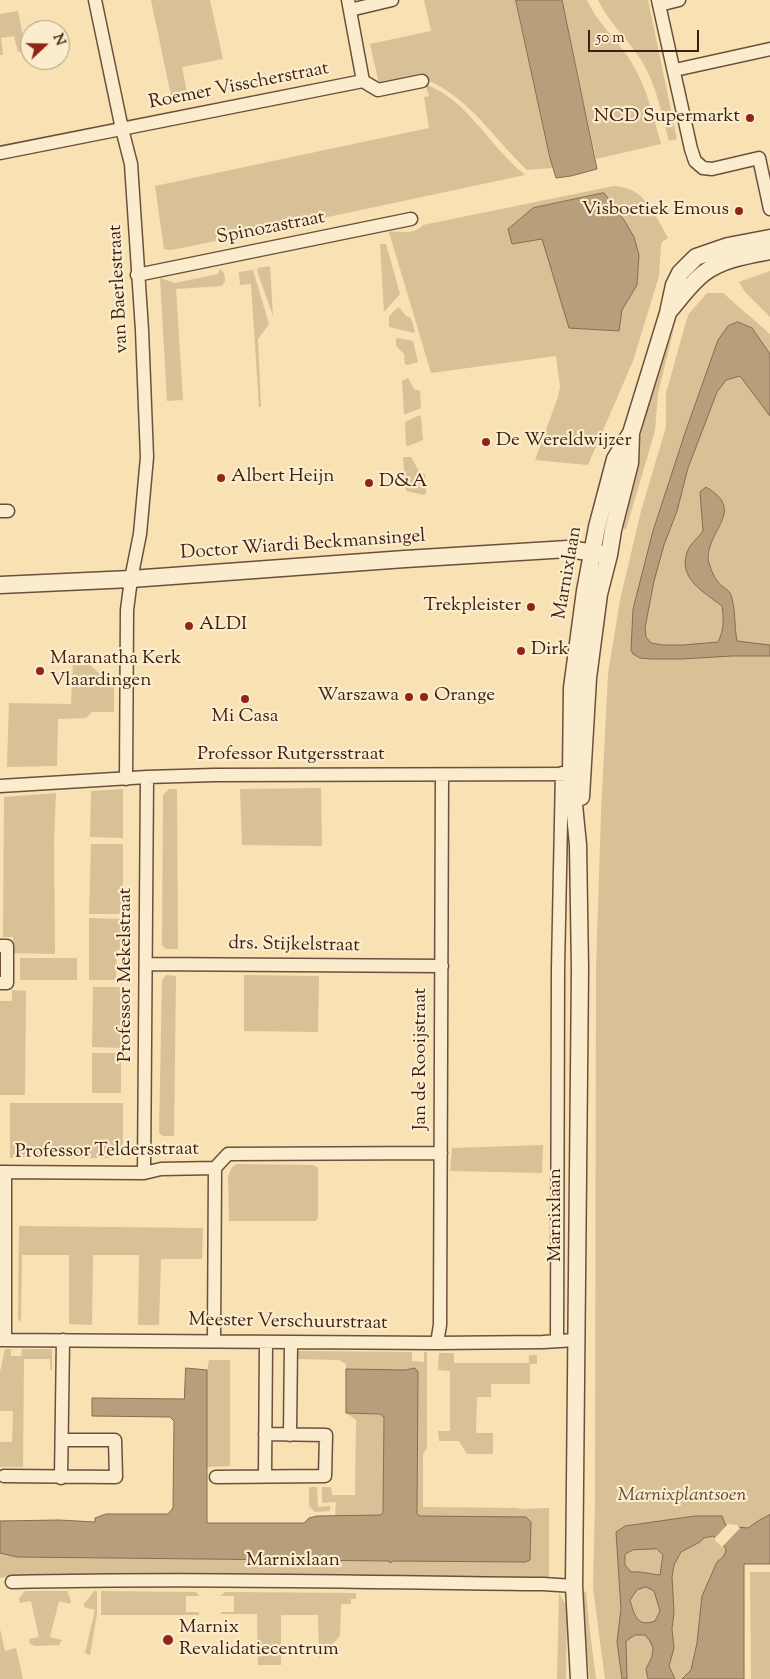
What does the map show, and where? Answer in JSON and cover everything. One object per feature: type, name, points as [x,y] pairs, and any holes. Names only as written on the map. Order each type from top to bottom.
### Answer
[{"type":"street","name":"van Baerlestraat","points":[[95,0],[122,129],[132,164],[147,457],[140,534],[131,579]]},
{"type":"street","points":[[364,81],[349,5],[392,0]]},
{"type":"street","points":[[679,0],[659,2],[691,149],[696,161],[703,168],[712,169],[760,158],[770,209]]},
{"type":"street","points":[[674,70],[770,49]]},
{"type":"street","name":"Roemer Visscherstraat","points":[[0,153],[364,81],[378,90],[422,81]]},
{"type":"street","name":"Spinozastraat","points":[[138,275],[411,219]]},
{"type":"street","points":[[706,272],[696,258],[728,246],[770,238]]},
{"type":"street","name":"Marnixlaan","points":[[668,312],[692,283],[706,272],[748,255],[770,251]]},
{"type":"street","name":"Marnixlaan","points":[[557,1341],[558,968],[572,774],[572,678],[589,565],[615,459],[631,433],[668,312],[674,285],[688,264],[696,258]]},
{"type":"street","name":"Marnixlaan","points":[[579,1679],[574,1586],[580,979],[578,845],[572,774],[588,678],[599,594],[630,463],[631,433]]},
{"type":"street","name":"Doctor Wiardi Beckmansingel","points":[[0,585],[131,579],[395,559],[568,549],[608,555]]},
{"type":"street","points":[[126,779],[127,610],[131,579]]},
{"type":"street","name":"Professor Rutgersstraat","points":[[0,786],[214,775],[572,774]]},
{"type":"street","name":"Jan de Rooijstraat","points":[[437,1343],[440,1325],[442,775]]},
{"type":"street","name":"Professor Mekelstraat","points":[[144,1174],[147,777]]},
{"type":"street","points":[[0,946],[8,946],[7,983],[0,983]]},
{"type":"street","name":"drs. Stijkelstraat","points":[[146,964],[442,966]]},
{"type":"street","points":[[214,1341],[215,1168],[228,1154],[441,1153]]},
{"type":"street","name":"Professor Teldersstraat","points":[[3,1172],[144,1174],[161,1169],[215,1168]]},
{"type":"street","points":[[2,1340],[3,1172]]},
{"type":"street","name":"Meester Verschuurstraat","points":[[2,1340],[437,1343],[576,1340]]},
{"type":"street","points":[[61,1478],[63,1340]]},
{"type":"street","points":[[264,1476],[266,1342]]},
{"type":"street","points":[[290,1435],[291,1342]]},
{"type":"street","points":[[216,1477],[325,1476],[326,1435],[265,1434]]},
{"type":"street","points":[[4,1476],[116,1477],[115,1440],[62,1440]]},
{"type":"street","name":"Marnixlaan","points":[[12,1582],[84,1580],[543,1584],[574,1586]]},
{"type":"green space","points":[[151,0],[210,0],[223,59],[182,67],[187,93],[171,96]]},
{"type":"green space","points":[[424,0],[516,0],[553,168],[527,170],[481,120],[457,98],[427,80],[424,73],[379,84],[370,44],[431,31]]},
{"type":"green space","points":[[562,0],[587,0],[596,16],[625,52],[641,80],[661,144],[596,159]]},
{"type":"green space","points":[[598,0],[648,0],[677,139],[669,141],[650,76],[645,66]]},
{"type":"green space","points":[[18,11],[20,21],[20,52],[18,52],[14,36],[1,38],[3,55],[0,55],[0,14]]},
{"type":"green space","points":[[425,84],[438,90],[460,106],[507,159],[525,175],[187,247],[171,250],[164,249],[155,186],[429,128],[424,97],[429,96]]},
{"type":"green space","points":[[614,186],[634,191],[641,197],[648,204],[668,238],[662,242],[661,246],[659,276],[633,361],[588,465],[535,460],[558,397],[560,387],[556,356],[431,373],[389,232],[407,232],[416,230],[423,225]]},
{"type":"green space","points":[[380,244],[386,244],[400,294],[384,312]]},
{"type":"green space","points":[[270,266],[273,316],[257,271],[258,268]]},
{"type":"green space","points":[[220,269],[224,273],[225,281],[222,286],[176,289],[183,400],[167,401],[160,278],[175,283],[218,274]]},
{"type":"green space","points":[[253,270],[269,324],[258,339],[261,407],[259,407],[251,284],[240,285],[239,272]]},
{"type":"green space","points":[[770,271],[770,317],[745,292],[739,282]]},
{"type":"green space","name":"Marnixplantsoen","points":[[707,293],[723,293],[770,334],[770,1546],[731,1570],[734,1679],[605,1679],[593,1588],[595,1501],[596,969],[608,674],[620,600],[641,511],[666,427],[666,393],[688,315]]},
{"type":"green space","points":[[399,307],[406,316],[411,318],[414,333],[389,327],[389,316]]},
{"type":"green space","points":[[675,325],[658,393],[655,431],[626,529],[620,528],[645,417]]},
{"type":"green space","points":[[396,339],[413,341],[418,362],[405,364],[404,354],[396,346]]},
{"type":"green space","points":[[408,378],[414,389],[420,391],[421,408],[404,414],[402,381]]},
{"type":"green space","points":[[420,415],[423,440],[408,446],[406,445],[405,422]]},
{"type":"green space","points":[[404,457],[411,457],[420,473],[425,474],[426,494],[406,491]]},
{"type":"green space","points":[[73,664],[89,664],[114,687],[114,712],[92,712],[86,718],[58,719],[57,766],[7,767],[9,703],[71,704]]},
{"type":"green space","points":[[321,788],[322,846],[242,845],[240,789]]},
{"type":"green space","points":[[123,789],[123,838],[90,837],[91,791]]},
{"type":"green space","points":[[169,789],[177,789],[178,949],[166,949],[162,945],[163,795]]},
{"type":"green space","points":[[56,793],[54,841],[55,954],[13,953],[13,937],[3,937],[4,797]]},
{"type":"green space","points":[[91,844],[123,844],[123,914],[89,914]]},
{"type":"green space","points":[[89,918],[123,919],[123,950],[117,950],[116,980],[89,980]]},
{"type":"green space","points":[[20,958],[77,958],[77,980],[20,980]]},
{"type":"green space","points":[[166,975],[176,976],[174,1136],[163,1136],[159,1133],[162,980]]},
{"type":"green space","points":[[244,975],[319,976],[318,1032],[244,1031]]},
{"type":"green space","points":[[93,987],[122,987],[122,1048],[92,1047]]},
{"type":"green space","points":[[12,990],[26,991],[25,1095],[0,1095],[0,1001],[12,1001]]},
{"type":"green space","points":[[92,1053],[121,1053],[121,1093],[92,1093]]},
{"type":"green space","points":[[10,1103],[123,1103],[123,1149],[111,1158],[10,1158]]},
{"type":"green space","points":[[543,1145],[542,1173],[450,1171],[452,1148]]},
{"type":"green space","points":[[237,1164],[313,1165],[318,1168],[318,1217],[316,1221],[229,1221],[228,1176],[232,1167]]},
{"type":"green space","points":[[19,1226],[203,1228],[202,1259],[161,1259],[159,1325],[138,1325],[139,1255],[93,1255],[92,1325],[69,1324],[69,1255],[22,1255],[21,1323],[18,1318]]},
{"type":"green space","points":[[5,1349],[11,1349],[11,1356],[21,1356],[22,1349],[52,1349],[52,1370],[50,1370],[50,1359],[24,1359],[23,1467],[0,1467],[0,1442],[12,1442],[13,1411],[0,1411],[0,1372]]},
{"type":"green space","points":[[296,1351],[412,1352],[412,1361],[424,1362],[424,1352],[427,1352],[427,1448],[423,1454],[423,1507],[549,1508],[549,1578],[17,1575],[0,1578],[0,1553],[17,1557],[393,1561],[420,1516],[416,1512],[417,1375],[412,1368],[405,1370],[346,1369],[346,1364],[339,1360],[296,1359]]},
{"type":"green space","points":[[439,1353],[454,1353],[454,1363],[529,1363],[529,1355],[537,1355],[537,1364],[530,1364],[530,1384],[491,1384],[491,1397],[477,1397],[476,1433],[493,1433],[493,1454],[467,1454],[459,1441],[439,1441],[438,1431],[450,1431],[450,1371],[438,1370]]},
{"type":"green space","points":[[209,1360],[230,1360],[230,1466],[207,1467],[207,1370]]},
{"type":"green space","points":[[346,1413],[380,1414],[384,1417],[383,1513],[379,1516],[335,1516],[336,1502],[322,1503],[322,1487],[331,1487],[332,1495],[355,1495],[356,1420]]},
{"type":"green space","points":[[309,1487],[317,1487],[318,1507],[330,1506],[330,1511],[315,1512],[309,1506]]},
{"type":"green space","points":[[750,1572],[770,1572],[770,1679],[751,1679]]},
{"type":"green space","points":[[25,1591],[67,1591],[71,1601],[70,1604],[59,1601],[50,1637],[62,1640],[59,1645],[35,1646],[30,1644],[29,1639],[39,1637],[31,1601],[20,1603],[19,1599]]},
{"type":"green space","points":[[94,1591],[97,1591],[97,1614],[90,1655],[85,1653],[95,1610],[84,1607],[84,1604]]},
{"type":"green space","points":[[101,1591],[196,1592],[199,1596],[186,1596],[186,1612],[199,1612],[199,1615],[101,1615]]},
{"type":"green space","points":[[586,1591],[596,1679],[590,1679],[584,1625],[584,1592]]},
{"type":"green space","points":[[225,1592],[356,1593],[356,1599],[351,1599],[351,1604],[341,1604],[340,1636],[319,1658],[318,1615],[281,1615],[281,1665],[258,1665],[257,1614],[221,1614],[221,1612],[234,1612],[234,1596],[220,1596]]},
{"type":"green space","points":[[559,1593],[567,1607],[566,1679],[557,1679]]},
{"type":"green space","points":[[0,1629],[5,1651],[16,1648],[23,1679],[0,1679]]},
{"type":"shaded area","points":[[516,0],[562,0],[597,169],[556,178]]},
{"type":"shaded area","points":[[604,193],[634,237],[639,255],[637,285],[622,310],[619,331],[569,328],[542,239],[512,244],[508,229],[533,208]]},
{"type":"shaded area","points":[[738,322],[752,328],[770,354],[770,416],[740,376],[726,380],[717,392],[688,468],[677,511],[664,545],[654,581],[645,628],[646,637],[651,643],[663,645],[718,642],[720,638],[723,624],[722,606],[700,590],[694,583],[686,569],[685,560],[691,545],[703,531],[700,492],[706,487],[717,495],[723,503],[722,519],[710,546],[708,560],[719,584],[729,591],[731,595],[737,641],[770,645],[770,656],[682,659],[640,658],[633,654],[631,650],[633,609],[653,531],[718,340],[728,326]]},
{"type":"shaded area","points":[[186,1368],[207,1370],[207,1523],[304,1523],[309,1518],[317,1516],[381,1515],[383,1512],[384,1417],[380,1414],[346,1413],[346,1369],[405,1370],[415,1368],[418,1372],[417,1514],[420,1516],[526,1517],[531,1522],[530,1560],[525,1562],[393,1561],[390,1563],[389,1561],[17,1557],[0,1553],[0,1521],[59,1520],[95,1522],[95,1518],[106,1514],[168,1514],[173,1508],[174,1421],[170,1417],[92,1416],[92,1398],[184,1399]]},
{"type":"shaded area","points":[[770,1515],[770,1564],[744,1564],[744,1679],[682,1679],[691,1670],[697,1643],[702,1596],[717,1562],[726,1551],[725,1547],[713,1536],[704,1538],[681,1552],[674,1565],[672,1577],[674,1612],[672,1629],[674,1648],[669,1666],[675,1679],[648,1679],[646,1669],[652,1657],[653,1648],[645,1635],[635,1635],[626,1641],[627,1679],[622,1679],[617,1642],[621,1609],[616,1532],[625,1526],[695,1516],[722,1516],[726,1526],[748,1528]],"holes":[[[657,1549],[663,1555],[660,1575],[631,1572],[625,1565],[625,1554],[633,1550]],[[646,1587],[654,1591],[660,1611],[655,1621],[649,1623],[644,1623],[637,1618],[630,1600],[637,1590]]]},
{"type":"pier","points":[[728,1524],[737,1525],[740,1528],[722,1547],[714,1539]]},
{"type":"place","name":"NCD Supermarkt","points":[[750,118]]},
{"type":"place","name":"Visboetiek Emous","points":[[739,211]]},
{"type":"place","name":"De Wereldwijzer","points":[[486,442]]},
{"type":"place","name":"Albert Heijn","points":[[221,478]]},
{"type":"place","name":"D&A","points":[[369,483]]},
{"type":"place","name":"Trekpleister","points":[[531,607]]},
{"type":"place","name":"ALDI","points":[[189,626]]},
{"type":"place","name":"Dirk","points":[[521,651]]},
{"type":"place","name":"Maranatha Kerk Vlaardingen","points":[[40,671]]},
{"type":"place","name":"Warszawa","points":[[409,697]]},
{"type":"place","name":"Orange","points":[[424,697]]},
{"type":"place","name":"Mi Casa","points":[[245,699]]},
{"type":"place","name":"Marnix Revalidatiecentrum","points":[[168,1640]]}]
